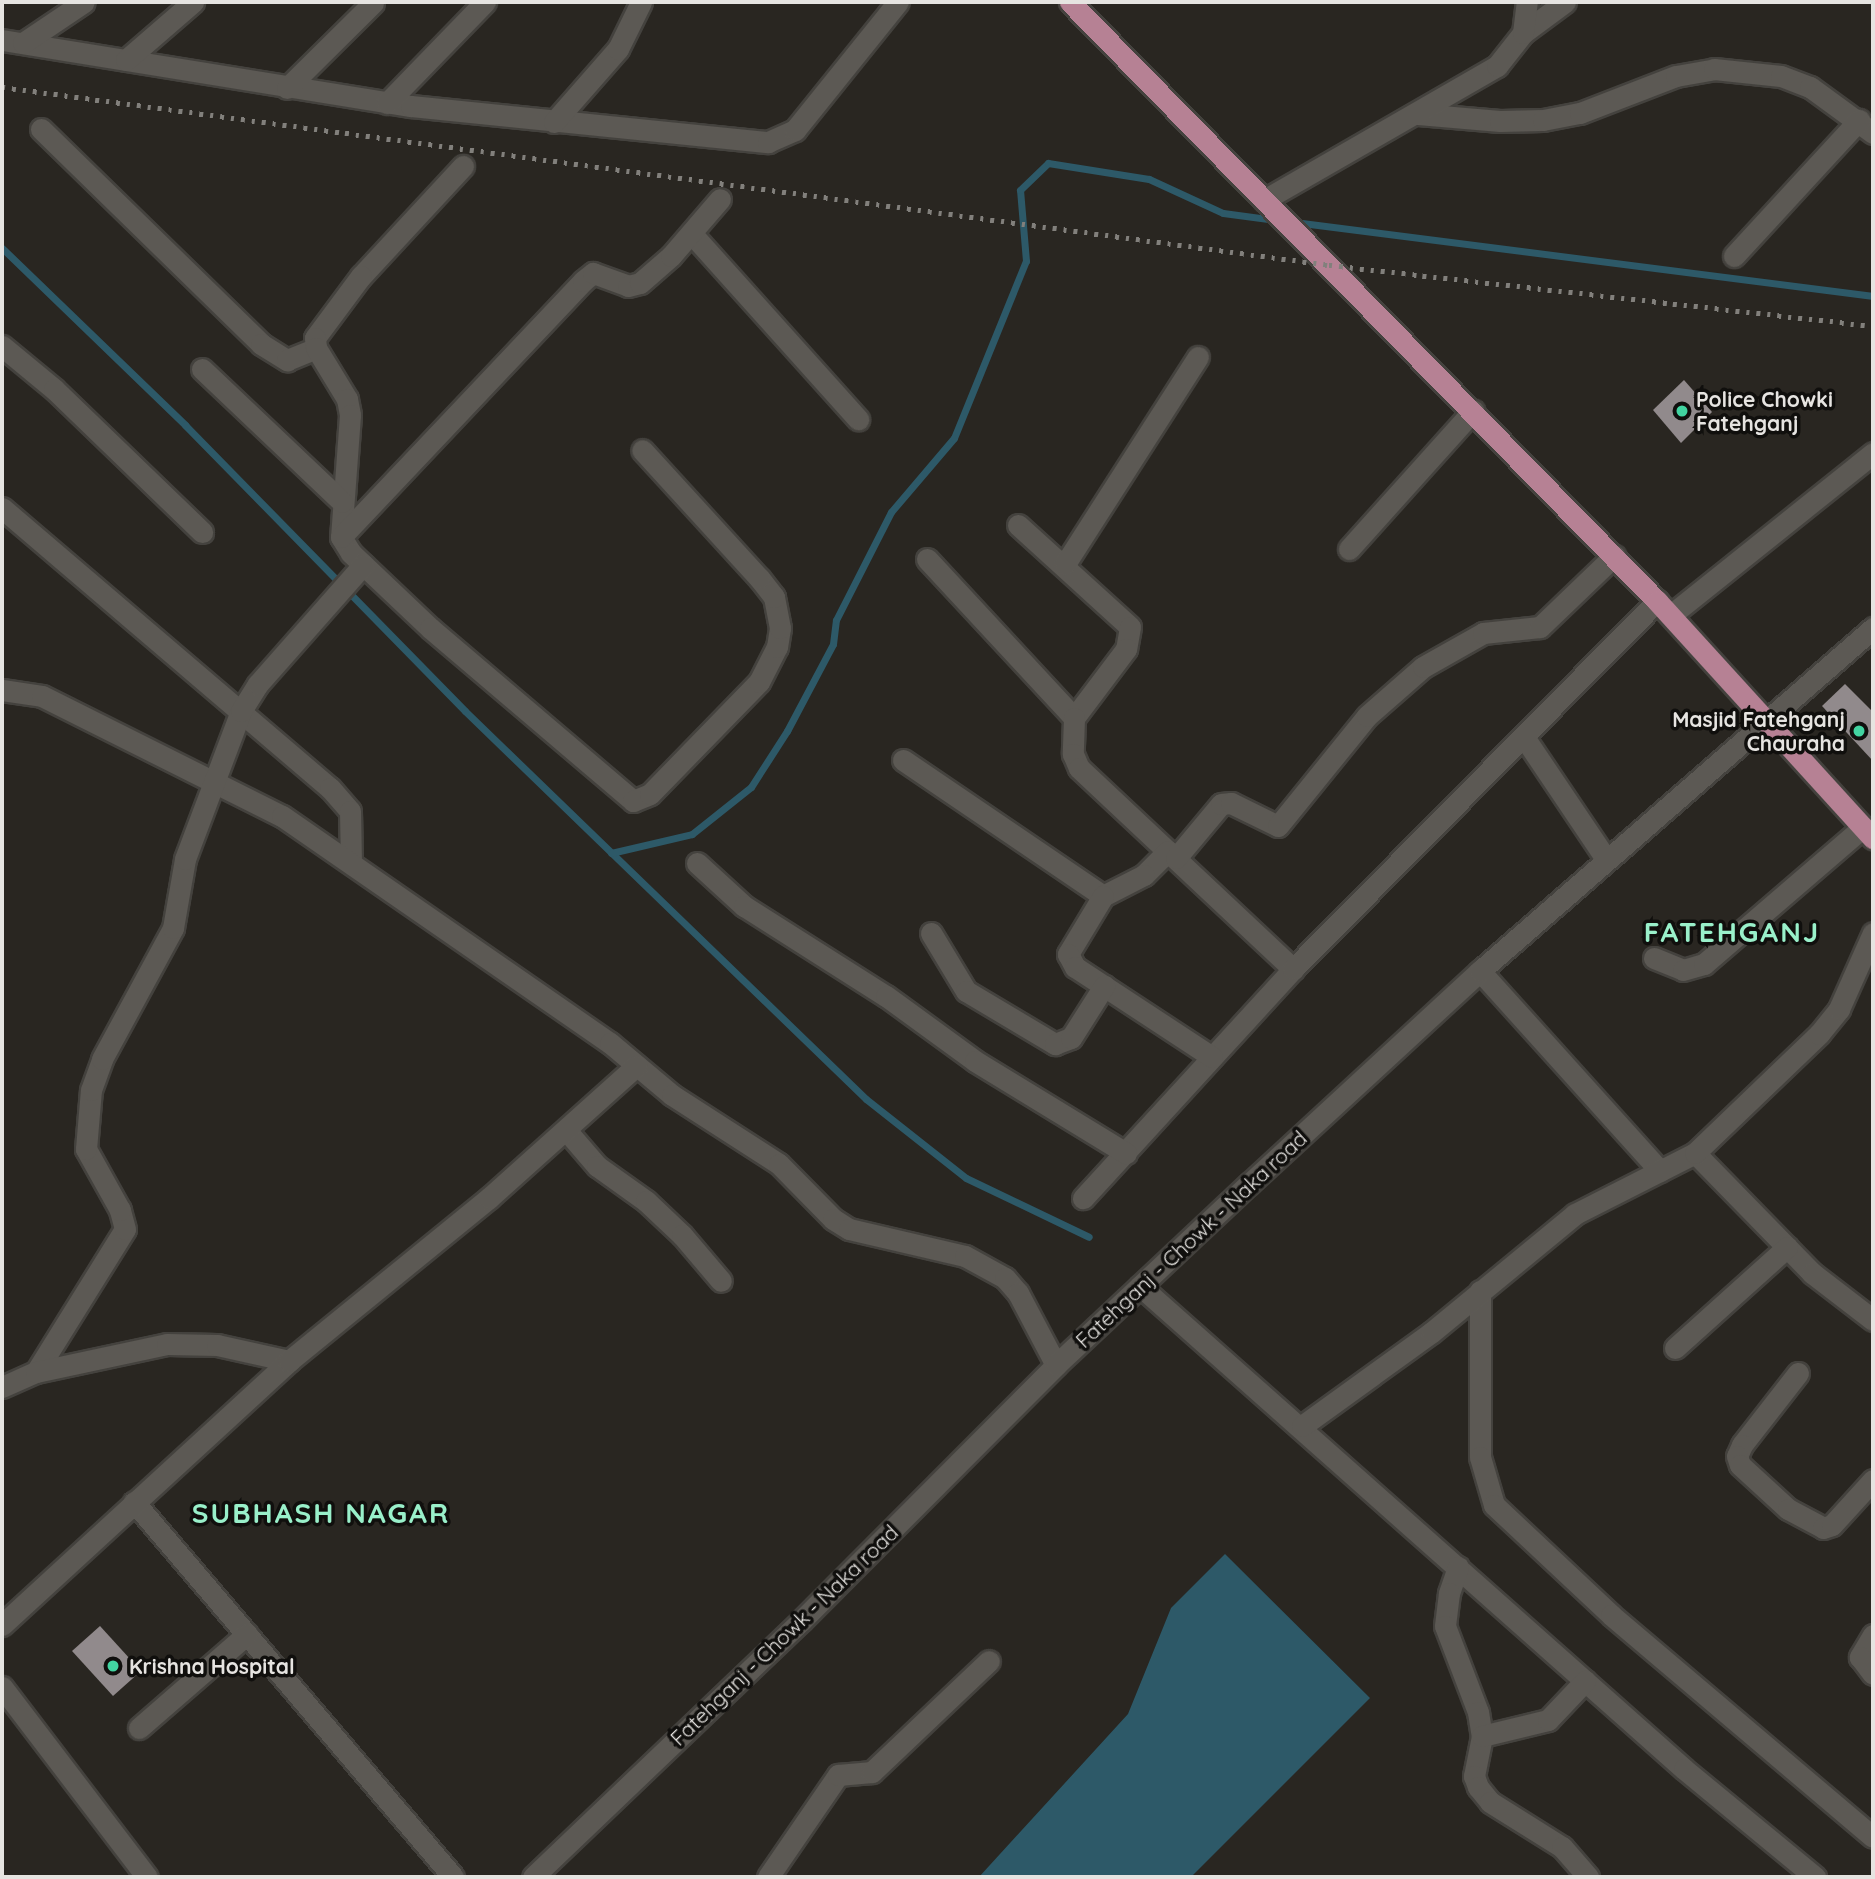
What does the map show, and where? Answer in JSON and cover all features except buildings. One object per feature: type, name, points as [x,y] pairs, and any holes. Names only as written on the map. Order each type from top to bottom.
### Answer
[{"type":"main road","points":[[1070,2],[1664,608],[1765,723],[1868,832]]},
{"type":"street","points":[[23,43],[84,2]]},
{"type":"street","points":[[125,60],[193,2]]},
{"type":"street","points":[[387,103],[485,2]]},
{"type":"street","points":[[554,122],[618,49],[641,2]]},
{"type":"street","points":[[2,40],[387,103],[768,142],[785,138],[898,2]]},
{"type":"street","points":[[1523,33],[1527,2]]},
{"type":"street","points":[[1270,206],[1497,66],[1523,33],[1565,2]]},
{"type":"street","points":[[287,88],[373,3]]},
{"type":"street","points":[[1418,114],[1500,121],[1543,120],[1580,113],[1676,76],[1714,69],[1780,76],[1821,93],[1866,127],[1734,256]]},
{"type":"street","points":[[41,129],[261,344],[287,360],[316,348]]},
{"type":"street","points":[[463,166],[360,276],[319,329],[316,348],[347,399],[350,415],[341,537],[351,578],[624,797],[643,799],[759,682],[777,647],[780,628],[774,597],[642,450]]},
{"type":"street","points":[[341,537],[583,281],[593,274],[628,286],[640,283],[692,234],[720,199]]},
{"type":"street","points":[[692,234],[858,419]]},
{"type":"street","points":[[2,346],[54,389],[202,532]]},
{"type":"street","points":[[1065,564],[1198,357]]},
{"type":"street","points":[[202,369],[342,502]]},
{"type":"street","points":[[1349,549],[1473,411]]},
{"type":"street","points":[[1083,1198],[1293,969],[1524,737],[1664,608],[1873,453]]},
{"type":"street","points":[[2,508],[330,788],[349,810],[351,861]]},
{"type":"street","points":[[1018,525],[1065,564],[1121,615],[1130,627],[1131,639],[1074,718],[1073,754],[1079,768],[1293,969]]},
{"type":"street","points":[[1212,1057],[1075,967],[1068,954],[1103,896],[1144,875],[1172,855],[1221,804],[1231,803],[1278,826],[1367,716],[1414,675],[1458,644],[1483,633],[1540,626],[1614,556]]},
{"type":"street","points":[[927,559],[1074,718]]},
{"type":"street","points":[[36,1372],[125,1229],[120,1210],[86,1149],[91,1090],[102,1059],[173,928],[185,859],[241,712],[258,684],[351,578]]},
{"type":"street","name":"Fatehganj - Chowk - Naka road","points":[[533,1877],[802,1620],[1056,1365],[1140,1286],[1480,971],[1873,628]]},
{"type":"street","points":[[2,690],[42,696],[282,816],[351,861],[715,1125],[779,1164],[833,1219],[849,1229],[965,1256],[1006,1278],[1056,1365]]},
{"type":"street","points":[[1524,737],[1606,859]]},
{"type":"street","points":[[903,760],[1103,896]]},
{"type":"street","points":[[1654,958],[1683,970],[1704,964],[1868,832]]},
{"type":"street","points":[[697,863],[744,906],[886,996],[975,1061],[1126,1153]]},
{"type":"street","points":[[931,933],[966,991],[1055,1044],[1071,1038],[1104,986]]},
{"type":"street","points":[[1301,1426],[1432,1332],[1575,1214],[1695,1153],[1819,1034],[1839,1009],[1873,933]]},
{"type":"street","points":[[1480,971],[1660,1171]]},
{"type":"street","points":[[2,1625],[289,1361],[452,1229],[636,1066]]},
{"type":"street","points":[[566,1130],[597,1166],[646,1201],[682,1235],[721,1281]]},
{"type":"street","points":[[1695,1153],[1787,1247],[1873,1320]]},
{"type":"street","points":[[1675,1348],[1787,1247]]},
{"type":"street","points":[[1140,1286],[1301,1426],[1585,1681],[1815,1877]]},
{"type":"street","points":[[1480,1291],[1480,1457],[1494,1505],[1611,1615],[1873,1837]]},
{"type":"street","points":[[2,1387],[36,1372],[151,1346],[191,1342],[289,1361]]},
{"type":"street","points":[[1798,1373],[1742,1445],[1737,1456],[1740,1465],[1788,1509],[1823,1528],[1832,1525],[1871,1488]]},
{"type":"street","points":[[134,1503],[453,1877]]},
{"type":"street","points":[[1458,1567],[1449,1593],[1445,1626],[1468,1681],[1482,1736],[1474,1776],[1478,1787],[1490,1802],[1562,1847],[1588,1877]]},
{"type":"street","points":[[139,1728],[247,1634]]},
{"type":"street","points":[[1873,1635],[1860,1657],[1873,1674]]},
{"type":"street","points":[[768,1877],[838,1775],[872,1772],[989,1661]]},
{"type":"street","points":[[1482,1736],[1548,1720],[1585,1681]]},
{"type":"street","points":[[2,1687],[147,1877]]},
{"type":"water","points":[[1225,1554],[1370,1698],[1191,1877],[979,1877],[1128,1714],[1171,1608]]},
{"type":"waterway","points":[[611,853],[692,834],[751,787],[787,731],[833,644],[836,620],[891,512],[954,438],[1026,261],[1020,190],[1048,163],[1149,179],[1223,213],[1275,220]]},
{"type":"waterway","points":[[1294,222],[1873,296]]},
{"type":"waterway","points":[[2,248],[185,425],[465,711],[866,1099],[966,1178],[1089,1237]]},
{"type":"railway","points":[[2,87],[1329,265],[1873,326]]},
{"type":"place","name":"Police Chowki Fatehganj","points":[[1682,411]]},
{"type":"place","name":"Masjid Fatehganj Chauraha","points":[[1859,731]]},
{"type":"place","name":"Krishna Hospital","points":[[113,1666]]},
{"type":"district","name":"FATEHGANJ","points":[[1732,932]]},
{"type":"district","name":"SUBHASH NAGAR","points":[[321,1513]]}]
